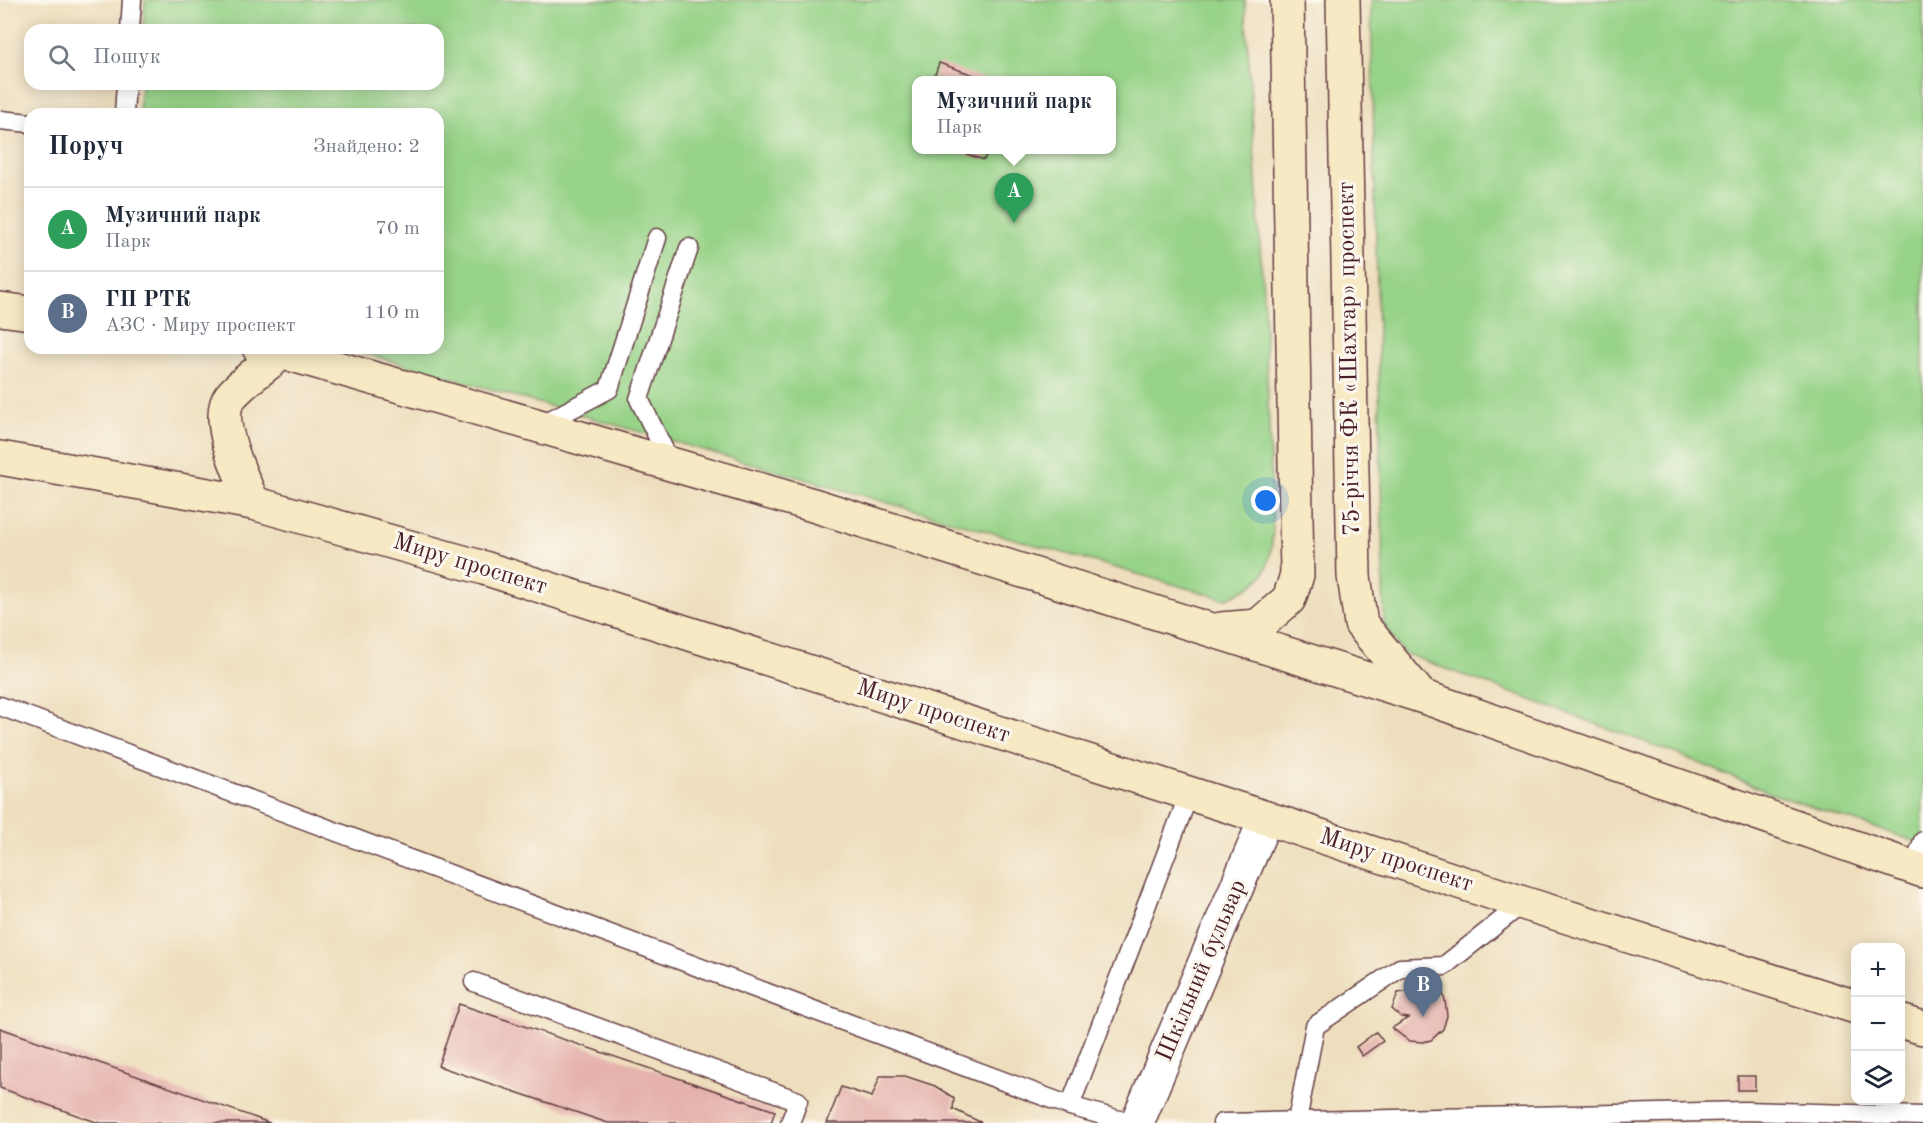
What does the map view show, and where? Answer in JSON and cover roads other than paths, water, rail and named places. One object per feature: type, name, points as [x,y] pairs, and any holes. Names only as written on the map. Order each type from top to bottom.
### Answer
[{"type":"main road","points":[[1210,630],[1258,626],[1289,599],[1297,575],[1287,0]]},
{"type":"main road","name":"75-річчя ФК «Шахтар» проспект","points":[[1343,0],[1354,576],[1361,624],[1421,696]]},
{"type":"main road","points":[[0,309],[24,312]]},
{"type":"main road","points":[[253,503],[231,450],[225,418],[229,399],[268,354]]},
{"type":"main road","points":[[285,354],[813,505],[1421,696],[1920,860]]},
{"type":"main road","name":"Миру проспект","points":[[0,458],[253,503],[484,568],[1266,818],[1522,903],[1851,1005]]},
{"type":"main road","points":[[1905,1023],[1923,1028]]},
{"type":"street","name":"Шкільний бульвар","points":[[1137,1123],[1266,818]]},
{"type":"lane","points":[[130,24],[132,0]]},
{"type":"lane","points":[[124,108],[126,90]]},
{"type":"lane","points":[[0,120],[24,122]]},
{"type":"lane","points":[[539,426],[609,389],[657,238]]},
{"type":"lane","points":[[671,464],[639,399],[689,248]]},
{"type":"lane","points":[[0,706],[1070,1106],[1130,1123]]},
{"type":"lane","points":[[1070,1106],[1189,794]]},
{"type":"lane","points":[[1297,1121],[1315,1026],[1400,968],[1444,966],[1522,903]]},
{"type":"lane","points":[[474,982],[798,1101],[790,1123]]},
{"type":"lane","points":[[1222,1123],[1745,1111],[1923,1116]]},
{"type":"place","name":"Музичний парк","points":[[1014,223]]},
{"type":"place","name":"ГП РТК","points":[[1423,1017]]}]
